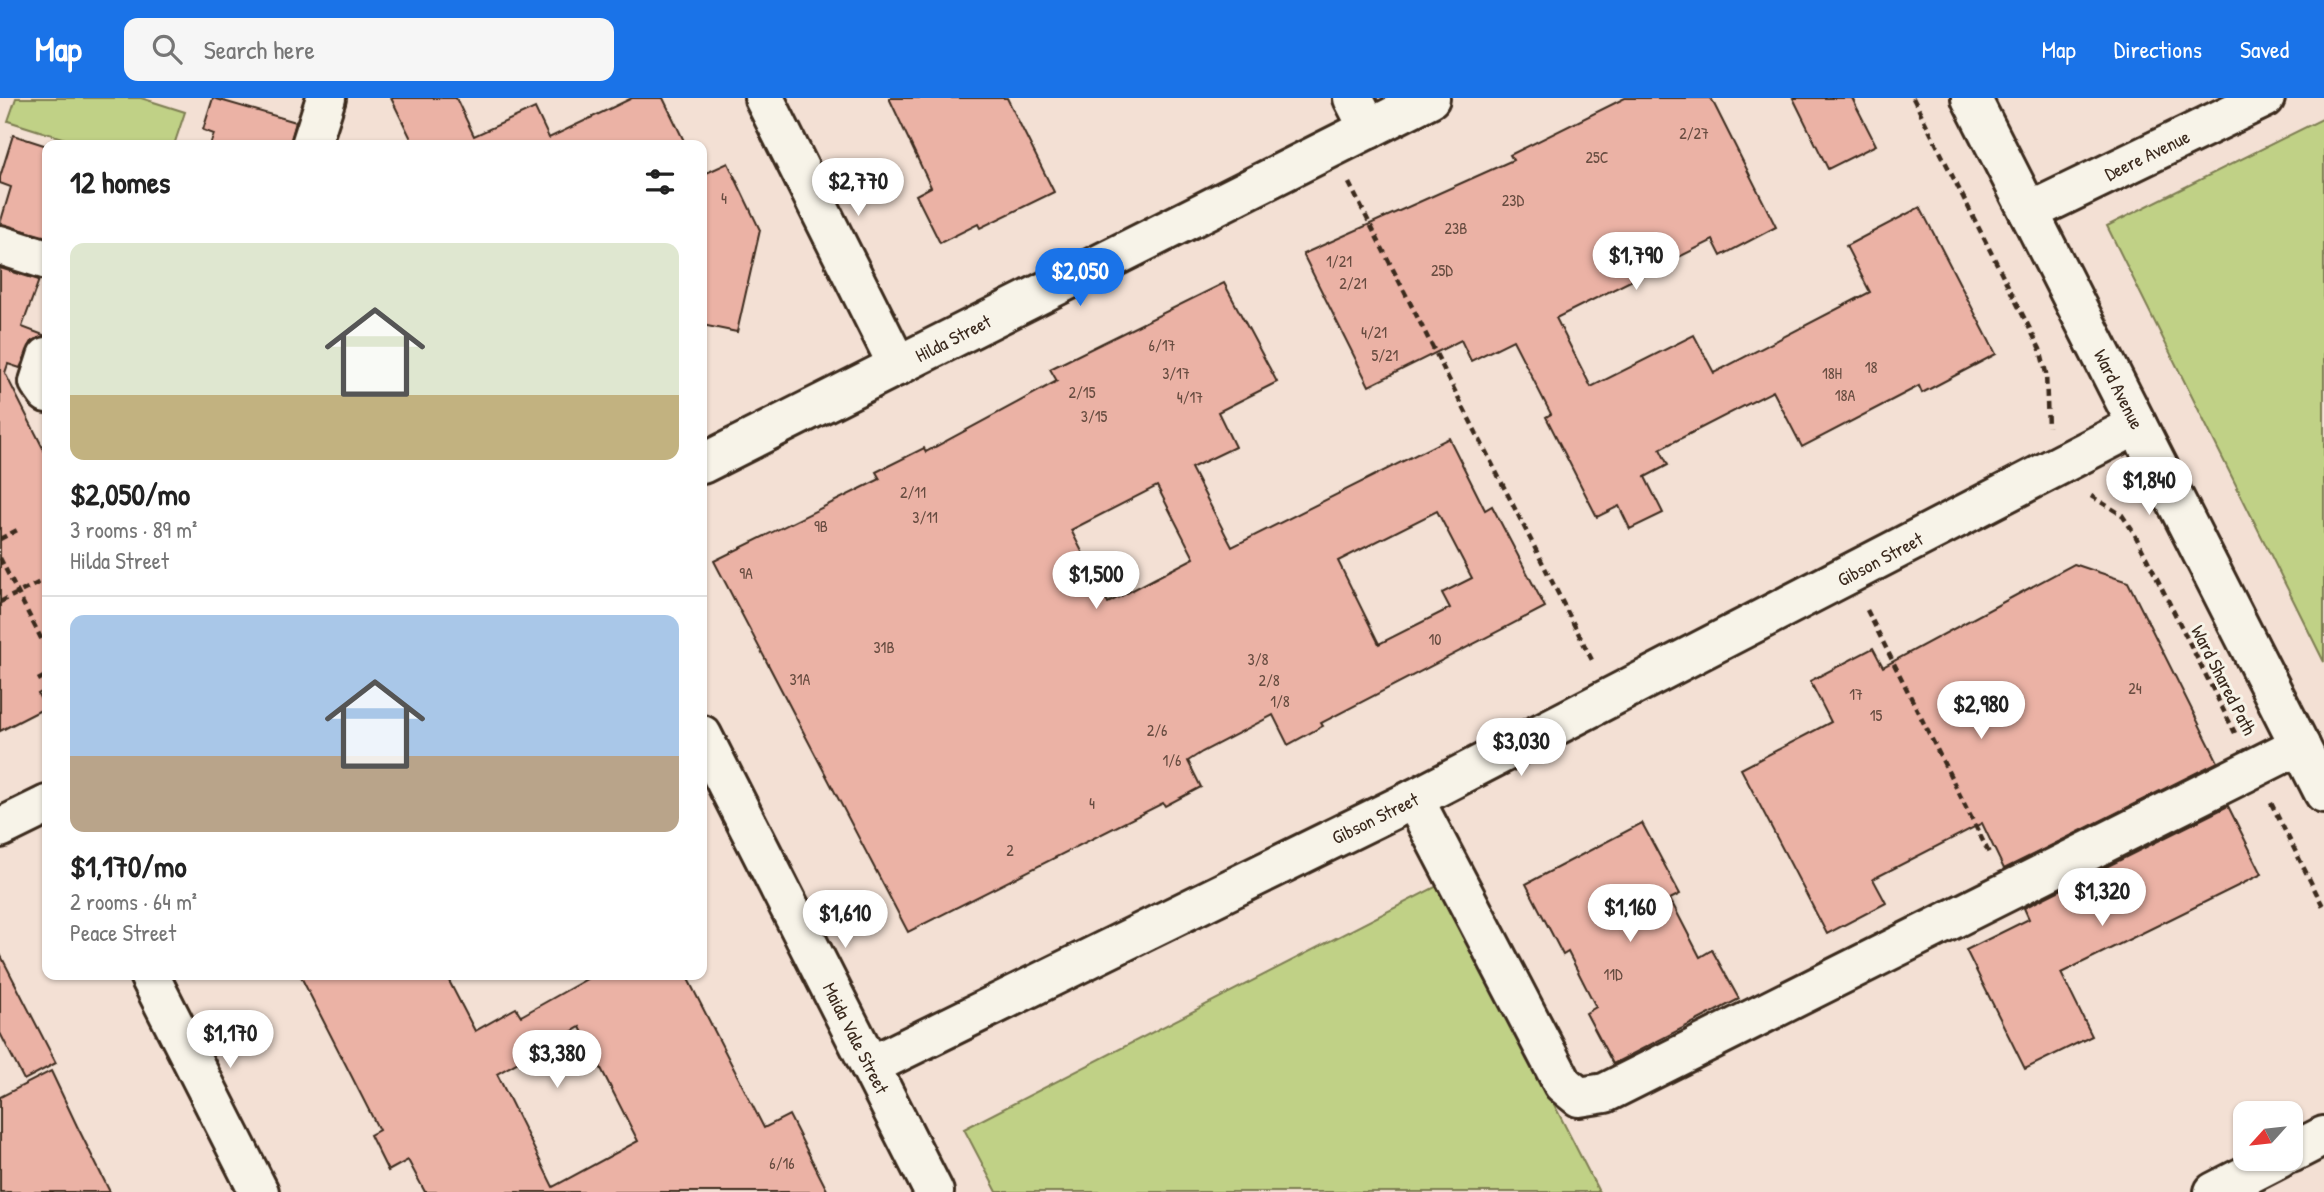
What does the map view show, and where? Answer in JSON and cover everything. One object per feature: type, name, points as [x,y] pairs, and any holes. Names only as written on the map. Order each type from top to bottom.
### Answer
[{"type":"street","points":[[313,140],[326,98]]},
{"type":"street","points":[[764,98],[898,366]]},
{"type":"street","name":"Hilda Street","points":[[707,462],[1331,148],[1361,113],[1430,98]]},
{"type":"street","name":"Ward Avenue","points":[[1971,98],[2324,793]]},
{"type":"street","name":"Deere Avenue","points":[[2029,212],[2265,98]]},
{"type":"street","points":[[0,244],[42,258]]},
{"type":"street","name":"Gibson Street","points":[[870,1066],[1414,799],[1850,576],[2137,425]]},
{"type":"street","name":"Maida Vale Street","points":[[707,745],[934,1192]]},
{"type":"street","points":[[1414,799],[1563,1084],[1579,1097],[1605,1093],[2300,745]]},
{"type":"street","points":[[0,828],[42,807]]},
{"type":"street","points":[[152,980],[259,1192]]},
{"type":"street","points":[[2303,1147],[2324,1136]]},
{"type":"street","points":[[2214,1192],[2255,1171]]},
{"type":"path","points":[[1913,98],[2040,349],[2046,373],[2048,431]]},
{"type":"path","points":[[1331,148],[1612,698]]},
{"type":"path","name":"Ward Shared Path","points":[[2083,492],[2122,515],[2134,533],[2324,908]]},
{"type":"path","points":[[0,539],[19,529]]},
{"type":"path","points":[[0,558],[42,640]]},
{"type":"path","points":[[1850,576],[2008,891]]},
{"type":"path","points":[[0,602],[42,581]]},
{"type":"path","points":[[38,680],[42,678]]},
{"type":"green space","points":[[16,98],[141,98],[185,112],[176,140],[68,140],[8,121]]},
{"type":"green space","points":[[2324,118],[2324,662],[2107,226]]},
{"type":"green space","points":[[1441,884],[1599,1192],[997,1192],[964,1129]]},
{"type":"building","points":[[213,98],[296,122],[291,140],[212,140],[214,134],[203,130]]},
{"type":"building","points":[[391,98],[456,98],[474,136],[535,108],[549,138],[632,98],[663,98],[684,140],[412,140]]},
{"type":"building","points":[[889,98],[1007,98],[1054,192],[980,228],[978,224],[940,243],[916,195],[931,187]]},
{"type":"building","points":[[1625,98],[1711,98],[1776,227],[1721,256],[1713,240],[1556,318],[1591,387],[1694,335],[1714,373],[1870,292],[1846,246],[1920,207],[1996,354],[1922,393],[1919,386],[1802,447],[1773,391],[1660,449],[1668,465],[1645,477],[1663,513],[1630,529],[1619,506],[1597,517],[1546,417],[1551,414],[1513,340],[1471,361],[1461,340],[1369,386],[1303,254],[1513,160],[1510,155]]},
{"type":"building","points":[[1793,98],[1852,98],[1876,145],[1828,169]]},
{"type":"building","points":[[13,135],[42,144],[42,236],[0,224],[11,187],[0,183]]},
{"type":"building","points":[[728,163],[760,230],[737,332],[707,326],[707,173]]},
{"type":"building","points":[[0,268],[39,280],[22,327],[42,334],[42,337],[32,341],[20,368],[8,364],[5,373],[42,446],[42,692],[38,694],[42,710],[0,731]]},
{"type":"building","points":[[1224,283],[1277,382],[1218,412],[1235,447],[1191,468],[1232,547],[1449,438],[1485,510],[1492,506],[1545,607],[1321,723],[1323,726],[1288,745],[1273,715],[1188,761],[1201,787],[1165,806],[1163,803],[908,932],[714,561],[880,479],[876,472],[924,448],[926,452],[1057,381],[1050,369]],"holes":[[[1157,486],[1194,558],[1108,603],[1071,530]],[[1437,511],[1472,578],[1442,593],[1450,608],[1379,644],[1338,561]]]},
{"type":"building","points":[[2074,564],[2128,582],[2218,762],[2004,869],[1982,823],[1873,879],[1886,903],[1827,934],[1741,769],[1831,722],[1810,681],[1873,648],[1883,667]]},
{"type":"building","points":[[2228,806],[2262,874],[2061,973],[2092,1036],[2025,1069],[1966,950],[2029,919],[2024,908]]},
{"type":"building","points":[[1642,823],[1680,894],[1670,899],[1700,957],[1712,950],[1739,999],[1613,1064],[1586,1013],[1596,1007],[1568,952],[1563,955],[1526,884]]},
{"type":"building","points":[[0,954],[56,1063],[24,1080],[0,1033]]},
{"type":"building","points":[[303,980],[449,980],[475,1031],[516,1008],[521,1016],[585,980],[689,980],[764,1128],[789,1115],[828,1192],[425,1192],[408,1160],[388,1171],[370,1135],[379,1130]],"holes":[[[580,1027],[638,1141],[553,1187],[497,1074]]]},
{"type":"building","points":[[51,1071],[110,1192],[0,1192],[0,1097]]}]
